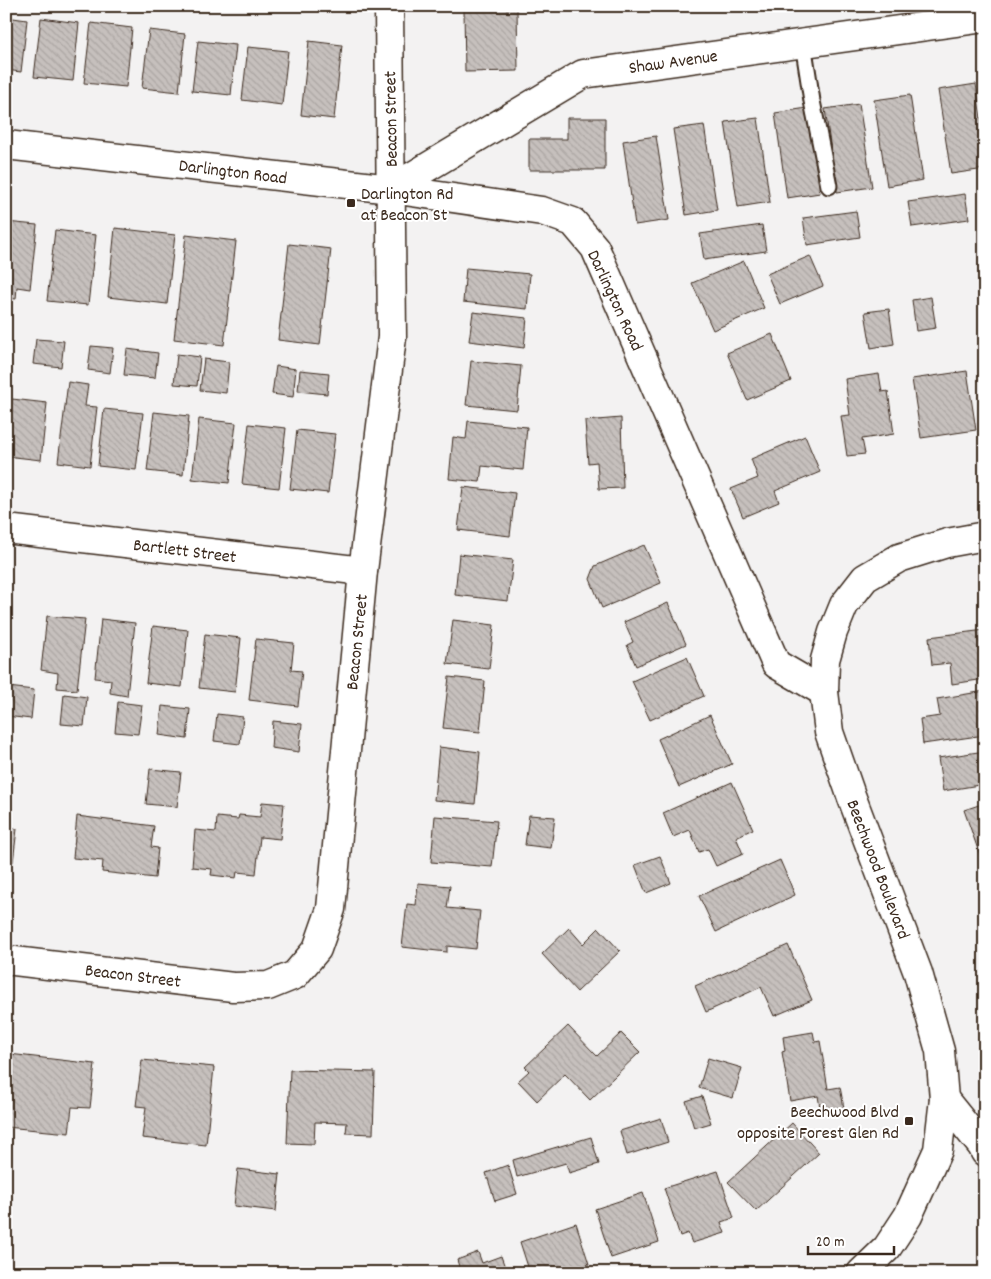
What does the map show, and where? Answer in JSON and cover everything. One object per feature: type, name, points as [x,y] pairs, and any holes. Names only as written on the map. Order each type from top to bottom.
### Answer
[{"type":"street","name":"Beacon Street","points":[[6,960],[233,987],[268,986],[295,975],[317,949],[331,908],[363,571],[392,337],[389,6]]},
{"type":"street","name":"Shaw Avenue","points":[[391,189],[583,74],[985,18]]},
{"type":"street","name":"Darlington Road","points":[[6,145],[391,189],[542,210],[574,222],[595,248],[776,664],[824,692]]},
{"type":"street","name":"Bartlett Street","points":[[6,529],[363,571]]},
{"type":"street","name":"Beechwood Boulevard","points":[[860,1273],[887,1248],[908,1216],[938,1150],[944,1099],[940,1051],[918,973],[852,798],[830,732],[824,692],[825,660],[833,632],[844,605],[865,578],[899,558],[947,543],[985,536]]},
{"type":"street","points":[[944,1099],[985,1152]]},
{"type":"lane","points":[[803,43],[812,101],[829,186]]},
{"type":"building","points":[[517,9],[518,71],[465,72],[464,10]]},
{"type":"building","points":[[6,17],[27,20],[21,72],[6,70]]},
{"type":"building","points":[[41,18],[79,23],[73,81],[34,77]]},
{"type":"building","points":[[91,23],[132,28],[126,87],[84,83]]},
{"type":"building","points":[[149,30],[185,34],[179,92],[142,88]]},
{"type":"building","points":[[198,41],[236,45],[231,95],[192,91]]},
{"type":"building","points":[[309,41],[342,45],[334,119],[301,115]]},
{"type":"building","points":[[248,47],[288,51],[282,105],[242,100]]},
{"type":"building","points":[[976,84],[985,146],[985,169],[951,174],[938,90]]},
{"type":"building","points":[[910,95],[923,180],[887,186],[874,100]]},
{"type":"building","points":[[859,104],[872,187],[837,192],[825,109]]},
{"type":"building","points":[[807,108],[820,193],[787,198],[775,113]]},
{"type":"building","points":[[567,118],[605,118],[605,170],[529,170],[529,139],[567,139]]},
{"type":"building","points":[[758,118],[770,202],[738,207],[725,122]]},
{"type":"building","points":[[704,125],[717,210],[686,215],[673,129]]},
{"type":"building","points":[[656,136],[669,220],[635,225],[623,141]]},
{"type":"building","points":[[965,194],[969,219],[912,227],[908,202]]},
{"type":"building","points":[[856,211],[860,237],[807,245],[803,218]]},
{"type":"building","points":[[6,222],[37,225],[30,289],[17,287],[16,299],[6,298]]},
{"type":"building","points":[[762,225],[766,251],[704,260],[700,234]]},
{"type":"building","points":[[115,228],[175,235],[167,304],[108,297]]},
{"type":"building","points":[[55,230],[96,235],[88,305],[47,301]]},
{"type":"building","points":[[186,235],[236,241],[224,345],[174,339]]},
{"type":"building","points":[[289,244],[331,249],[320,345],[278,340]]},
{"type":"building","points":[[810,256],[823,286],[780,304],[767,274]]},
{"type":"building","points":[[744,261],[764,308],[713,330],[692,283]]},
{"type":"building","points":[[466,268],[530,274],[527,309],[463,302]]},
{"type":"building","points":[[931,297],[936,328],[916,331],[912,300]]},
{"type":"building","points":[[889,309],[894,344],[871,348],[865,312]]},
{"type":"building","points":[[473,312],[527,318],[524,348],[469,341]]},
{"type":"building","points":[[772,334],[791,381],[747,400],[727,353]]},
{"type":"building","points":[[36,339],[64,341],[61,367],[33,364]]},
{"type":"building","points":[[91,346],[113,348],[110,373],[88,370]]},
{"type":"building","points":[[127,349],[158,353],[155,378],[124,375]]},
{"type":"building","points":[[177,354],[200,357],[197,386],[174,384]]},
{"type":"building","points":[[204,359],[229,362],[226,393],[200,390]]},
{"type":"building","points":[[471,361],[521,366],[517,410],[466,405]]},
{"type":"building","points":[[276,366],[296,369],[293,397],[272,394]]},
{"type":"building","points":[[300,370],[329,373],[327,394],[298,391]]},
{"type":"building","points":[[967,371],[976,430],[921,438],[912,379]]},
{"type":"building","points":[[879,374],[882,392],[888,391],[894,434],[862,439],[865,454],[847,456],[841,416],[850,415],[845,379]]},
{"type":"building","points":[[68,382],[88,385],[85,406],[97,407],[90,466],[58,462]]},
{"type":"building","points":[[12,399],[47,403],[41,460],[6,456]]},
{"type":"building","points":[[104,409],[143,413],[136,470],[98,466]]},
{"type":"building","points":[[154,412],[189,416],[183,475],[147,471]]},
{"type":"building","points":[[621,418],[623,488],[599,489],[597,462],[588,463],[585,421]]},
{"type":"building","points":[[199,419],[236,423],[229,483],[192,479]]},
{"type":"building","points":[[468,421],[527,427],[523,470],[482,466],[480,482],[449,479],[453,437],[466,439]]},
{"type":"building","points":[[249,424],[286,428],[279,488],[242,484]]},
{"type":"building","points":[[297,430],[335,434],[328,493],[290,489]]},
{"type":"building","points":[[805,436],[820,472],[775,491],[779,502],[743,517],[731,489],[758,478],[751,459]]},
{"type":"building","points":[[463,487],[515,493],[510,536],[458,530]]},
{"type":"building","points":[[644,545],[661,583],[602,608],[590,579],[595,566]]},
{"type":"building","points":[[459,554],[513,560],[508,601],[455,595]]},
{"type":"building","points":[[668,603],[686,644],[636,666],[627,645],[633,642],[624,622]]},
{"type":"building","points":[[47,616],[85,619],[77,690],[57,688],[58,673],[41,670]]},
{"type":"building","points":[[101,619],[135,623],[127,696],[110,693],[111,680],[95,678]]},
{"type":"building","points":[[453,620],[494,625],[489,669],[447,664]]},
{"type":"building","points":[[153,626],[188,630],[182,687],[146,683]]},
{"type":"building","points":[[985,630],[985,679],[952,684],[950,663],[932,665],[929,637]]},
{"type":"building","points":[[205,634],[241,638],[235,692],[199,688]]},
{"type":"building","points":[[256,639],[294,643],[291,670],[302,671],[298,706],[249,700]]},
{"type":"building","points":[[687,657],[704,696],[650,720],[632,681]]},
{"type":"building","points":[[449,677],[485,681],[480,732],[443,728]]},
{"type":"building","points":[[8,687],[34,690],[31,719],[6,716]]},
{"type":"building","points":[[985,691],[985,735],[923,744],[920,719],[940,716],[937,699]]},
{"type":"building","points":[[64,694],[87,697],[84,726],[61,724]]},
{"type":"building","points":[[118,702],[142,705],[138,734],[115,732]]},
{"type":"building","points":[[162,706],[190,709],[187,739],[159,735]]},
{"type":"building","points":[[217,714],[243,717],[240,744],[214,741]]},
{"type":"building","points":[[710,715],[732,764],[679,787],[658,739]]},
{"type":"building","points":[[273,721],[302,724],[299,752],[271,748]]},
{"type":"building","points":[[439,747],[480,752],[475,804],[434,800]]},
{"type":"building","points":[[985,751],[985,784],[943,791],[938,758]]},
{"type":"building","points":[[150,769],[181,772],[177,807],[146,804]]},
{"type":"building","points":[[732,782],[753,829],[736,837],[743,854],[716,866],[708,849],[699,852],[690,830],[673,837],[663,813]]},
{"type":"building","points":[[262,802],[284,804],[280,839],[260,837],[256,874],[237,872],[236,878],[211,875],[212,869],[192,867],[195,830],[216,832],[217,817],[238,819],[239,815],[260,817]]},
{"type":"building","points":[[985,803],[985,860],[982,861],[964,810]]},
{"type":"building","points":[[529,815],[555,817],[551,848],[525,845]]},
{"type":"building","points":[[77,816],[154,826],[151,847],[158,848],[155,878],[102,872],[103,861],[73,858]]},
{"type":"building","points":[[435,816],[497,821],[492,867],[431,862]]},
{"type":"building","points":[[6,828],[17,829],[13,862],[6,861]]},
{"type":"building","points":[[660,856],[671,883],[646,893],[635,865]]},
{"type":"building","points":[[780,860],[795,895],[716,932],[699,896]]},
{"type":"building","points":[[418,883],[450,886],[447,908],[480,911],[476,949],[447,946],[447,952],[402,947],[407,904],[416,905]]},
{"type":"building","points":[[569,928],[583,944],[599,928],[620,951],[577,992],[542,954]]},
{"type":"building","points":[[788,945],[812,1000],[774,1016],[761,987],[706,1012],[695,986]]},
{"type":"building","points":[[568,1026],[597,1056],[621,1033],[640,1052],[590,1100],[565,1074],[537,1101],[518,1081],[529,1071],[525,1067]]},
{"type":"building","points":[[813,1032],[815,1042],[820,1041],[828,1089],[840,1087],[844,1108],[821,1113],[818,1096],[790,1101],[782,1052],[785,1051],[783,1037]]},
{"type":"building","points":[[9,1054],[95,1064],[90,1108],[72,1107],[69,1133],[6,1127],[6,1076]]},
{"type":"building","points":[[708,1058],[742,1068],[733,1098],[699,1088]]},
{"type":"building","points":[[142,1060],[214,1067],[206,1145],[142,1138],[146,1107],[136,1106]]},
{"type":"building","points":[[290,1070],[375,1072],[373,1134],[346,1133],[347,1123],[315,1122],[314,1144],[287,1143]]},
{"type":"building","points":[[702,1096],[711,1123],[694,1128],[686,1101]]},
{"type":"building","points":[[661,1118],[668,1142],[627,1155],[620,1131]]},
{"type":"building","points":[[792,1123],[819,1153],[756,1211],[728,1182]]},
{"type":"building","points":[[591,1137],[599,1164],[569,1173],[566,1163],[517,1177],[513,1160]]},
{"type":"building","points":[[508,1165],[517,1194],[495,1201],[486,1173]]},
{"type":"building","points":[[238,1169],[280,1174],[276,1211],[234,1206]]},
{"type":"building","points":[[718,1171],[734,1218],[721,1222],[725,1233],[692,1243],[688,1233],[680,1236],[664,1188]]},
{"type":"building","points":[[643,1193],[659,1242],[611,1258],[595,1209]]},
{"type":"building","points":[[576,1223],[589,1264],[562,1273],[530,1273],[520,1242]]},
{"type":"building","points":[[478,1252],[482,1263],[501,1256],[507,1273],[461,1273],[457,1260]]},
{"type":"building","points":[[409,1268],[411,1273],[394,1273]]},
{"type":"place","name":"Darlington Rd at Beacon St","points":[[351,203]]},
{"type":"place","name":"Beechwood Blvd opposite Forest Glen Rd","points":[[909,1121]]}]
